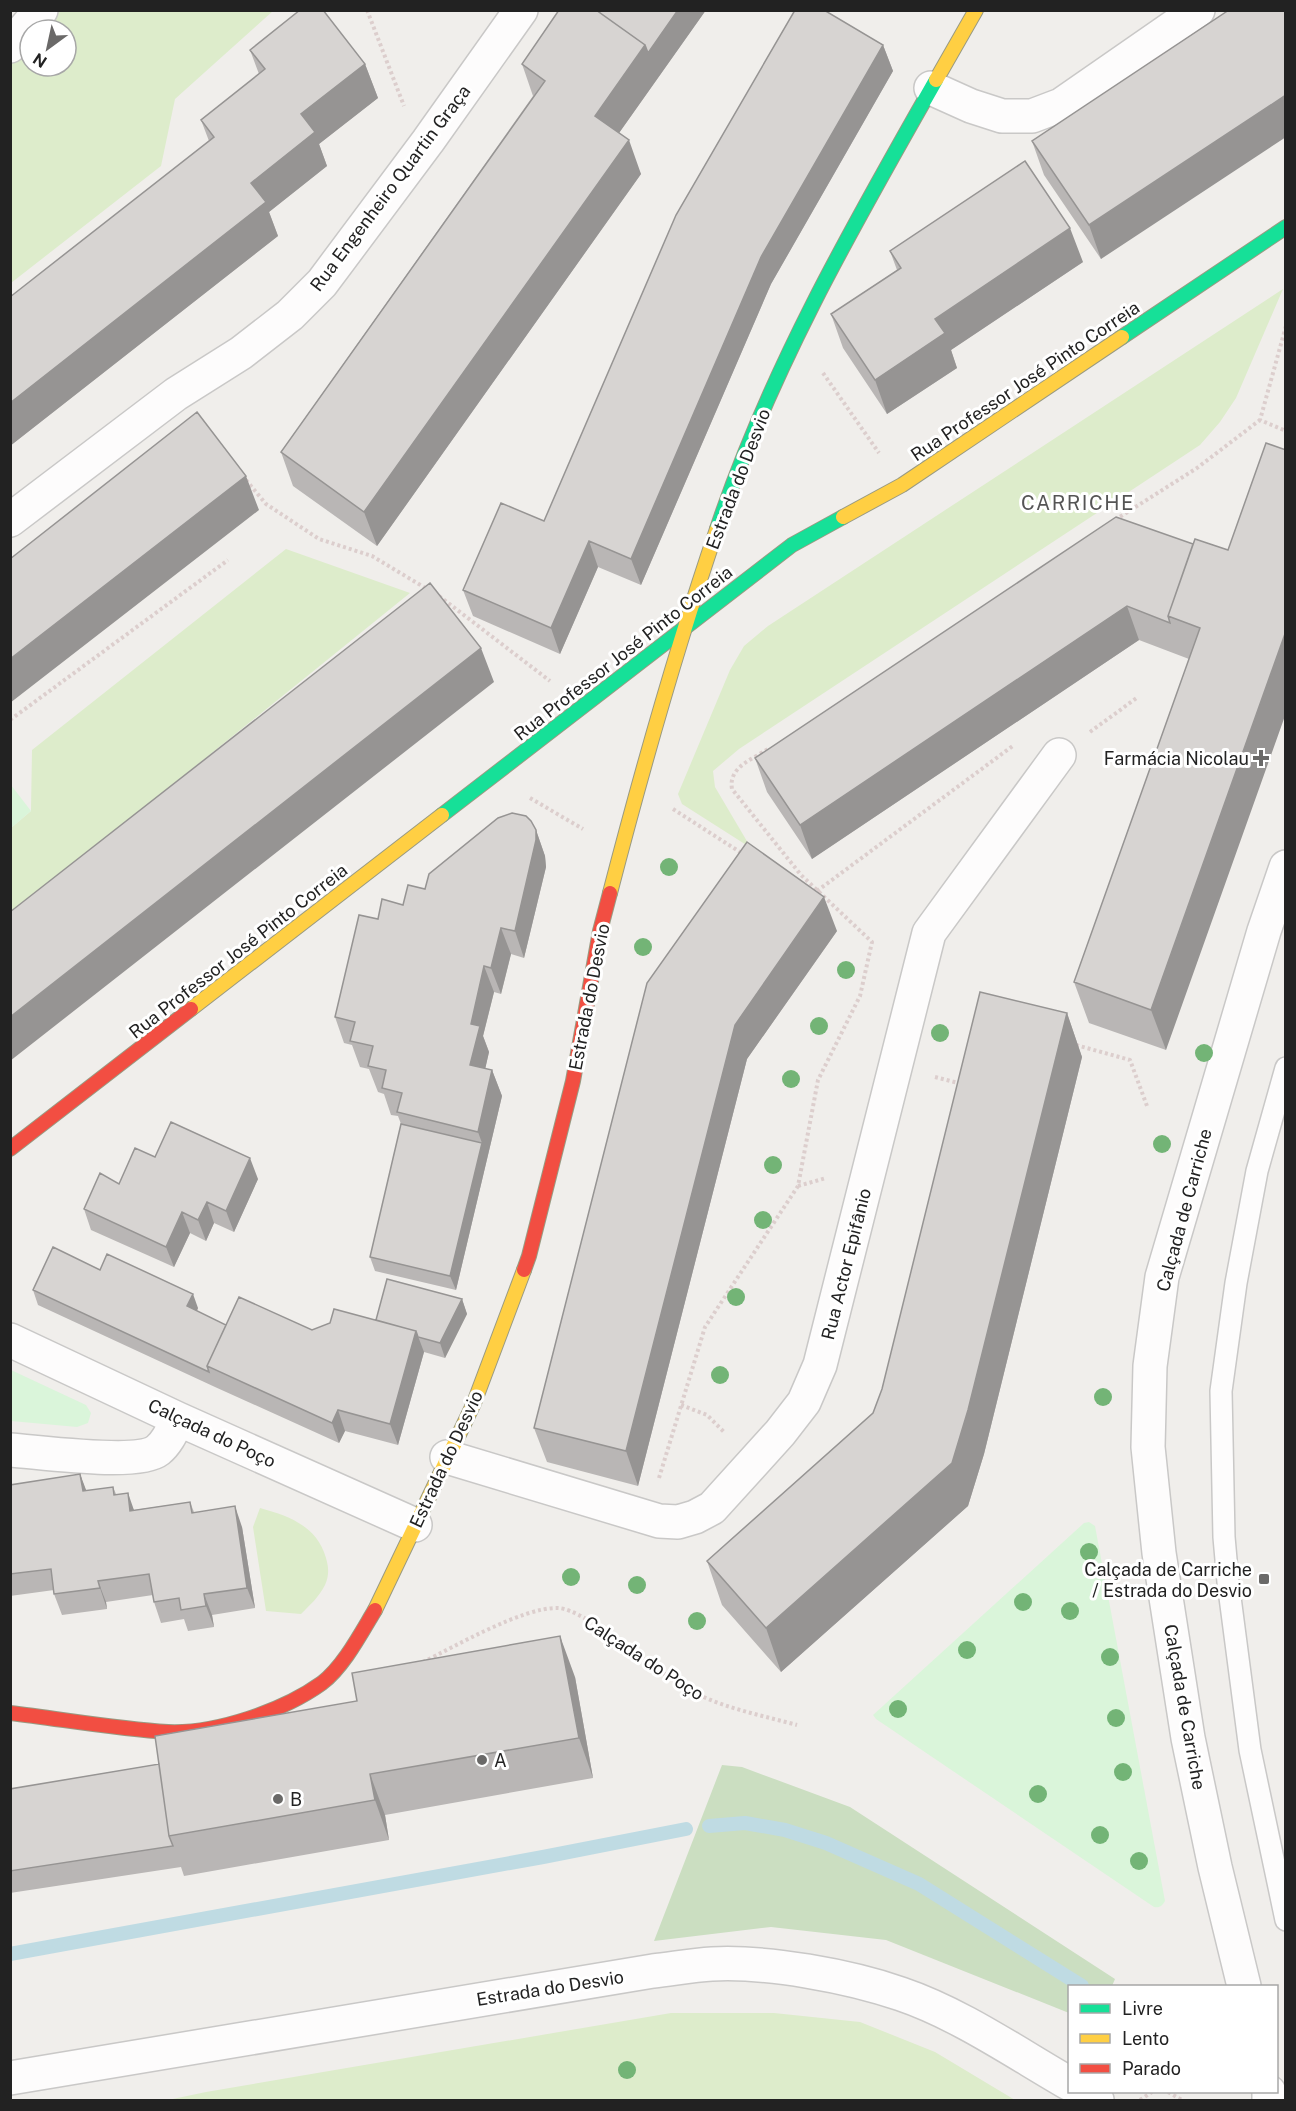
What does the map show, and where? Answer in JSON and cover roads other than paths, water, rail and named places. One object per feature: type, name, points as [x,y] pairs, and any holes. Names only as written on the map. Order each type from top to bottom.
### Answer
[{"type":"street","points":[[10,46],[41,10]]},
{"type":"street","name":"Rua Engenheiro Quartin Graça","points":[[10,520],[176,394],[241,354],[290,315],[322,284],[521,10]]},
{"type":"street","name":"Estrada do Desvio","points":[[10,1713],[170,1732],[218,1727],[272,1712],[323,1682],[353,1648],[381,1599],[474,1404],[529,1256],[573,1081],[600,931],[646,754],[683,629],[732,483],[797,335],[855,222],[976,10]]},
{"type":"street","points":[[931,88],[971,106],[1002,116],[1032,116],[1061,105],[1198,10]]},
{"type":"street","name":"Rua Professor José Pinto Correia","points":[[10,1149],[792,545],[902,485],[1286,227]]},
{"type":"street","name":"Rua Actor Epifânio","points":[[447,1457],[659,1521],[678,1522],[712,1508],[754,1462],[804,1402],[820,1365],[929,933],[1059,755]]},
{"type":"street","name":"Calçada de Carriche","points":[[1244,1985],[1215,1867],[1188,1738],[1159,1553],[1148,1447],[1150,1366],[1162,1277],[1264,931],[1286,867]]},
{"type":"street","name":"Calçada do Poço","points":[[10,1340],[178,1419],[415,1525]]},
{"type":"street","points":[[10,1450],[137,1457],[156,1451],[167,1441],[178,1419]]},
{"type":"street","name":"Estrada do Desvio","points":[[10,2078],[652,1971],[713,1964],[770,1967],[827,1975],[901,1994],[965,2023],[1068,2083]]},
{"type":"lane","points":[[1286,1068],[1257,1171],[1236,1283],[1221,1391],[1224,1537],[1230,1593],[1250,1750],[1286,1920]]},
{"type":"waterway","points":[[709,1826],[745,1823],[785,1830],[826,1843],[919,1884],[1080,1985]]},
{"type":"waterway","points":[[10,1954],[686,1829]]},
{"type":"place","name":"Farmácia Nicolau","points":[[1261,758]]},
{"type":"place","name":"Calçada de Carriche / Estrada do Desvio","points":[[1264,1579]]},
{"type":"place","name":"A","points":[[482,1760]]},
{"type":"place","name":"B","points":[[278,1799]]},
{"type":"district","name":"CARRICHE","points":[[1078,503]]}]
